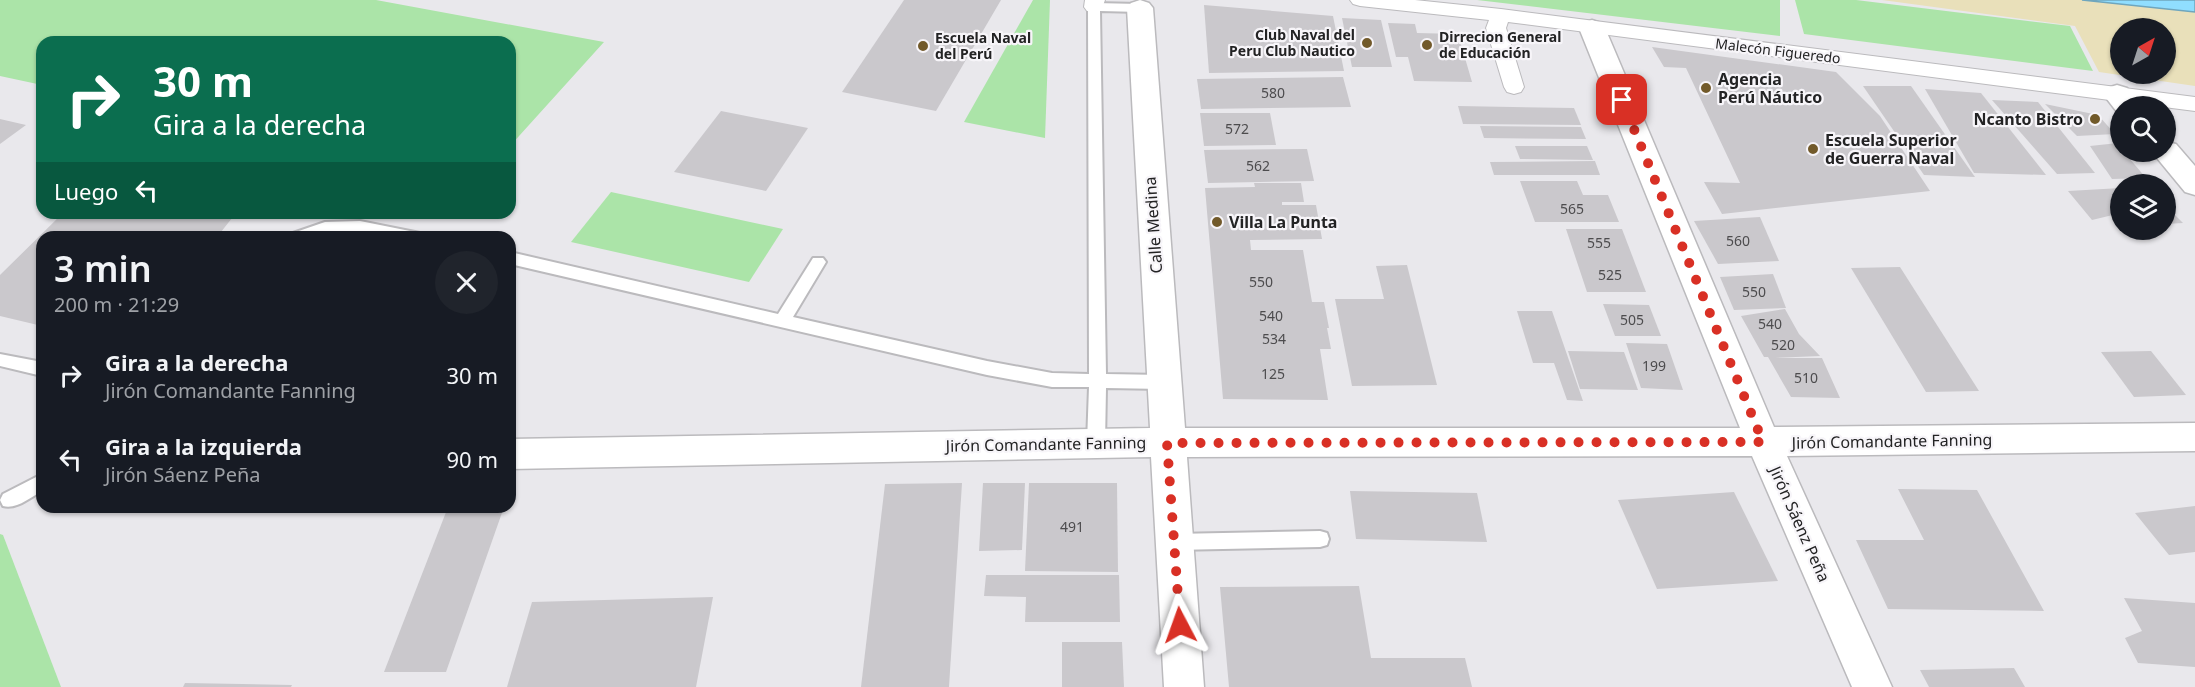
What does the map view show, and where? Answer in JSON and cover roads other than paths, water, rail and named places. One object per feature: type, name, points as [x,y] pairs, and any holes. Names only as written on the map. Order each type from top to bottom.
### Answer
[{"type":"street","name":"Malecón Figueredo","points":[[1360,0],[1501,15],[2110,98]]},
{"type":"street","name":"Calle Medina","points":[[1140,4],[1184,687]]},
{"type":"street","points":[[1501,15],[1496,28],[1514,87]]},
{"type":"street","name":"Jirón Sáenz Peña","points":[[1592,28],[1763,442],[1872,687]]},
{"type":"street","name":"Malecón Figueredo","points":[[2176,103],[2195,104]]},
{"type":"street","points":[[2175,162],[2195,185]]},
{"type":"street","name":"Jirón Comandante Fanning","points":[[516,454],[1096,443],[1763,442],[2195,437]]},
{"type":"lane","points":[[1096,443],[1098,382],[1095,4],[1140,4]]},
{"type":"lane","points":[[315,231],[326,227],[360,225],[388,231]]},
{"type":"lane","points":[[516,259],[987,368],[1052,380],[1163,382]]},
{"type":"lane","points":[[783,320],[818,262]]},
{"type":"lane","points":[[0,360],[36,368]]},
{"type":"lane","points":[[9,500],[36,485]]},
{"type":"lane","points":[[1174,542],[1320,539]]},
{"type":"water","points":[[2082,0],[2195,0],[2195,12]]},
{"type":"place","name":"Club Naval del Peru Club Nautico","points":[[1367,43]]},
{"type":"place","name":"Dirrecion General de Educación","points":[[1427,45]]},
{"type":"place","name":"Escuela Naval del Perú","points":[[923,46]]},
{"type":"place","name":"Agencia Perú Náutico","points":[[1706,88]]},
{"type":"place","name":"Ncanto Bistro","points":[[2095,119]]},
{"type":"place","name":"Escuela Superior de Guerra Naval","points":[[1813,149]]},
{"type":"place","name":"Villa La Punta","points":[[1217,222]]}]
